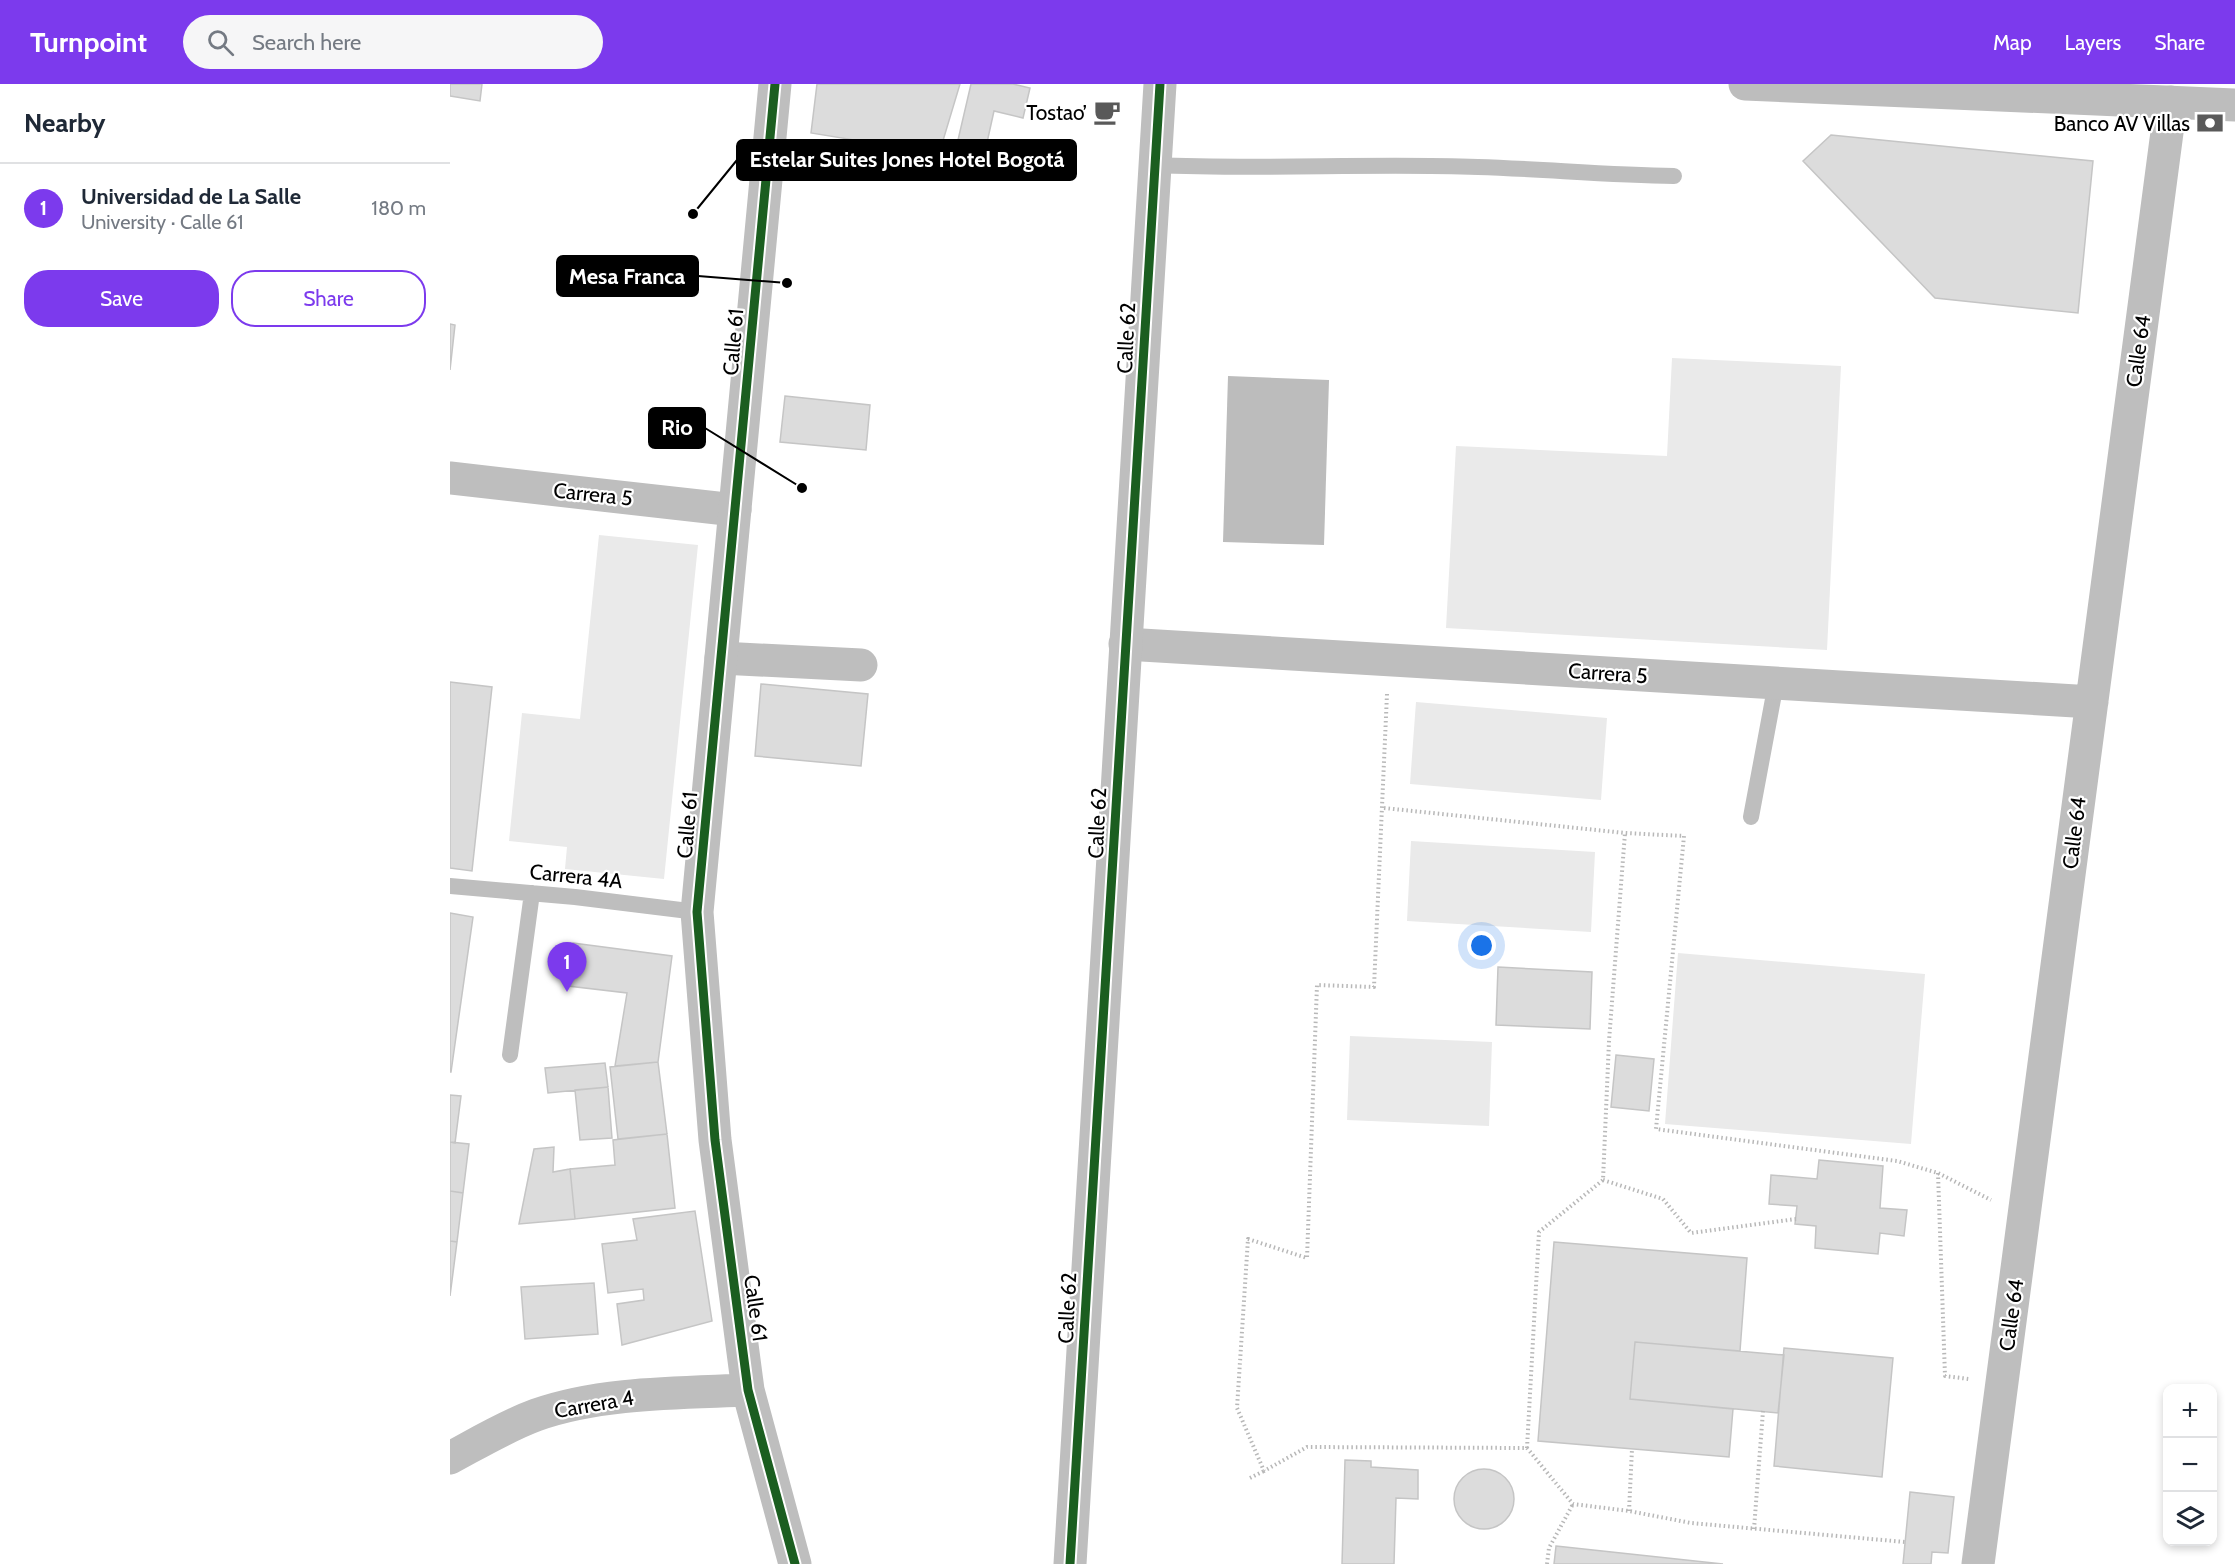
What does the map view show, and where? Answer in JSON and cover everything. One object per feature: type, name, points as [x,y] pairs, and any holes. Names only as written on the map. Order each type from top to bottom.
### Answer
[{"type":"main road","points":[[1745,84],[2235,105]]},
{"type":"street","name":"Calle 61","points":[[775,84],[697,912],[715,1140],[748,1390],[795,1564]]},
{"type":"street","name":"Calle 62","points":[[1070,1564],[1160,84]]},
{"type":"street","name":"Calle 64","points":[[1978,1564],[2171,102]]},
{"type":"street","name":"Carrera 5","points":[[450,478],[735,510]]},
{"type":"street","name":"Carrera 5","points":[[1125,644],[2091,702]]},
{"type":"street","points":[[721,658],[861,666]]},
{"type":"street","name":"Carrera 4","points":[[450,1458],[493,1435],[557,1409],[627,1398],[748,1390]]},
{"type":"lane","points":[[1155,165],[1217,168],[1477,167],[1604,175],[1674,176]]},
{"type":"lane","points":[[1751,817],[1776,683]]},
{"type":"lane","name":"Carrera 4A","points":[[450,886],[697,912]]},
{"type":"lane","points":[[510,1055],[532,894]]},
{"type":"path","points":[[1264,1472],[1237,1408],[1248,1239],[1307,1258],[1317,985],[1374,987],[1384,808],[1388,660]]},
{"type":"path","points":[[1384,808],[1625,833],[1684,836],[1656,1129],[1897,1161],[1938,1173],[1968,1186],[2024,1219]]},
{"type":"path","points":[[1625,833],[1609,1041],[1603,1180],[1539,1232],[1527,1448],[1573,1504],[1629,1511],[1691,1523],[1905,1542]]},
{"type":"path","points":[[1938,1173],[1945,1376],[2002,1384]]},
{"type":"path","points":[[1603,1180],[1663,1199],[1691,1233],[1796,1219]]},
{"type":"path","points":[[1754,1529],[1763,1411]]},
{"type":"path","points":[[1250,1478],[1307,1448],[1527,1448]]},
{"type":"path","points":[[1629,1511],[1632,1449]]},
{"type":"path","points":[[1547,1564],[1549,1548],[1573,1504]]},
{"type":"shaded area","points":[[1672,358],[1841,366],[1827,650],[1446,628],[1456,446],[1667,456]]},
{"type":"shaded area","points":[[1228,376],[1329,380],[1324,545],[1223,542]]},
{"type":"shaded area","points":[[599,535],[698,545],[664,879],[565,869],[567,847],[509,841],[522,713],[580,719]]},
{"type":"shaded area","points":[[1416,702],[1607,718],[1601,800],[1410,784]]},
{"type":"shaded area","points":[[1411,841],[1595,852],[1591,932],[1407,921]]},
{"type":"shaded area","points":[[1678,953],[1925,974],[1911,1144],[1665,1124]]},
{"type":"shaded area","points":[[1350,1036],[1492,1042],[1489,1126],[1347,1120]]},
{"type":"building","points":[[450,84],[482,84],[480,101],[450,96]]},
{"type":"building","points":[[817,84],[960,84],[939,154],[811,133]]},
{"type":"building","points":[[971,84],[1013,84],[1030,88],[1023,118],[994,111],[986,147],[958,140]]},
{"type":"building","points":[[1831,135],[2093,161],[2078,313],[1935,298],[1803,161]]},
{"type":"building","points":[[450,324],[455,325],[450,370]]},
{"type":"building","points":[[785,396],[870,405],[866,450],[780,442]]},
{"type":"building","points":[[450,682],[492,687],[472,871],[450,868]]},
{"type":"building","points":[[761,684],[868,694],[861,766],[755,756]]},
{"type":"building","points":[[450,913],[473,917],[451,1072],[450,1072]]},
{"type":"building","points":[[573,943],[672,956],[658,1062],[615,1066],[627,993],[568,986]]},
{"type":"building","points":[[1498,967],[1592,972],[1590,1029],[1496,1025]]},
{"type":"building","points":[[1616,1055],[1654,1059],[1649,1111],[1611,1107]]},
{"type":"building","points":[[658,1062],[667,1134],[618,1139],[610,1067]]},
{"type":"building","points":[[605,1063],[608,1087],[548,1093],[545,1068]]},
{"type":"building","points":[[608,1087],[612,1138],[580,1140],[575,1090]]},
{"type":"building","points":[[450,1095],[461,1096],[455,1143],[450,1142]]},
{"type":"building","points":[[667,1134],[675,1208],[575,1219],[570,1169],[615,1165],[613,1140]]},
{"type":"building","points":[[450,1142],[469,1144],[463,1193],[450,1191]]},
{"type":"building","points":[[554,1147],[553,1172],[570,1169],[575,1219],[519,1224],[534,1149]]},
{"type":"building","points":[[1819,1160],[1883,1166],[1880,1208],[1907,1210],[1904,1236],[1880,1233],[1878,1254],[1815,1248],[1816,1226],[1795,1224],[1797,1206],[1769,1204],[1771,1175],[1817,1179]]},
{"type":"building","points":[[450,1191],[463,1193],[457,1242],[450,1241]]},
{"type":"building","points":[[695,1211],[712,1321],[622,1345],[617,1304],[644,1300],[643,1289],[608,1293],[602,1244],[637,1240],[633,1219]]},
{"type":"building","points":[[450,1241],[457,1242],[450,1296]]},
{"type":"building","points":[[1554,1242],[1747,1258],[1740,1351],[1635,1342],[1630,1399],[1733,1409],[1729,1457],[1538,1441]]},
{"type":"building","points":[[594,1283],[598,1334],[525,1339],[521,1287]]},
{"type":"building","points":[[1635,1342],[1784,1355],[1778,1413],[1630,1399]]},
{"type":"building","points":[[1784,1348],[1893,1358],[1882,1477],[1774,1466]]},
{"type":"building","points":[[1345,1460],[1371,1461],[1371,1467],[1418,1470],[1418,1499],[1396,1498],[1394,1564],[1342,1564]]},
{"type":"building","points":[[1484,1469],[1501,1474],[1509,1482],[1514,1499],[1509,1516],[1501,1524],[1484,1529],[1467,1524],[1459,1516],[1454,1499],[1459,1482],[1467,1474]]},
{"type":"building","points":[[1910,1492],[1954,1497],[1948,1553],[1932,1552],[1931,1564],[1903,1564]]},
{"type":"building","points":[[1556,1546],[1723,1564],[1554,1564]]},
{"type":"cycle path","points":[[775,84],[697,912],[715,1140],[748,1390],[795,1564]]},
{"type":"cycle path","points":[[1070,1564],[1160,84]]},
{"type":"place","name":"Tostao’","points":[[1107,112]]},
{"type":"place","name":"Banco AV Villas","points":[[2210,123]]},
{"type":"place","name":"Estelar Suites Jones Hotel Bogotá","points":[[693,214]]},
{"type":"place","name":"Mesa Franca","points":[[787,283]]},
{"type":"place","name":"Rio","points":[[802,488]]},
{"type":"place","name":"Universidad de La Salle","points":[[567,992]]}]
